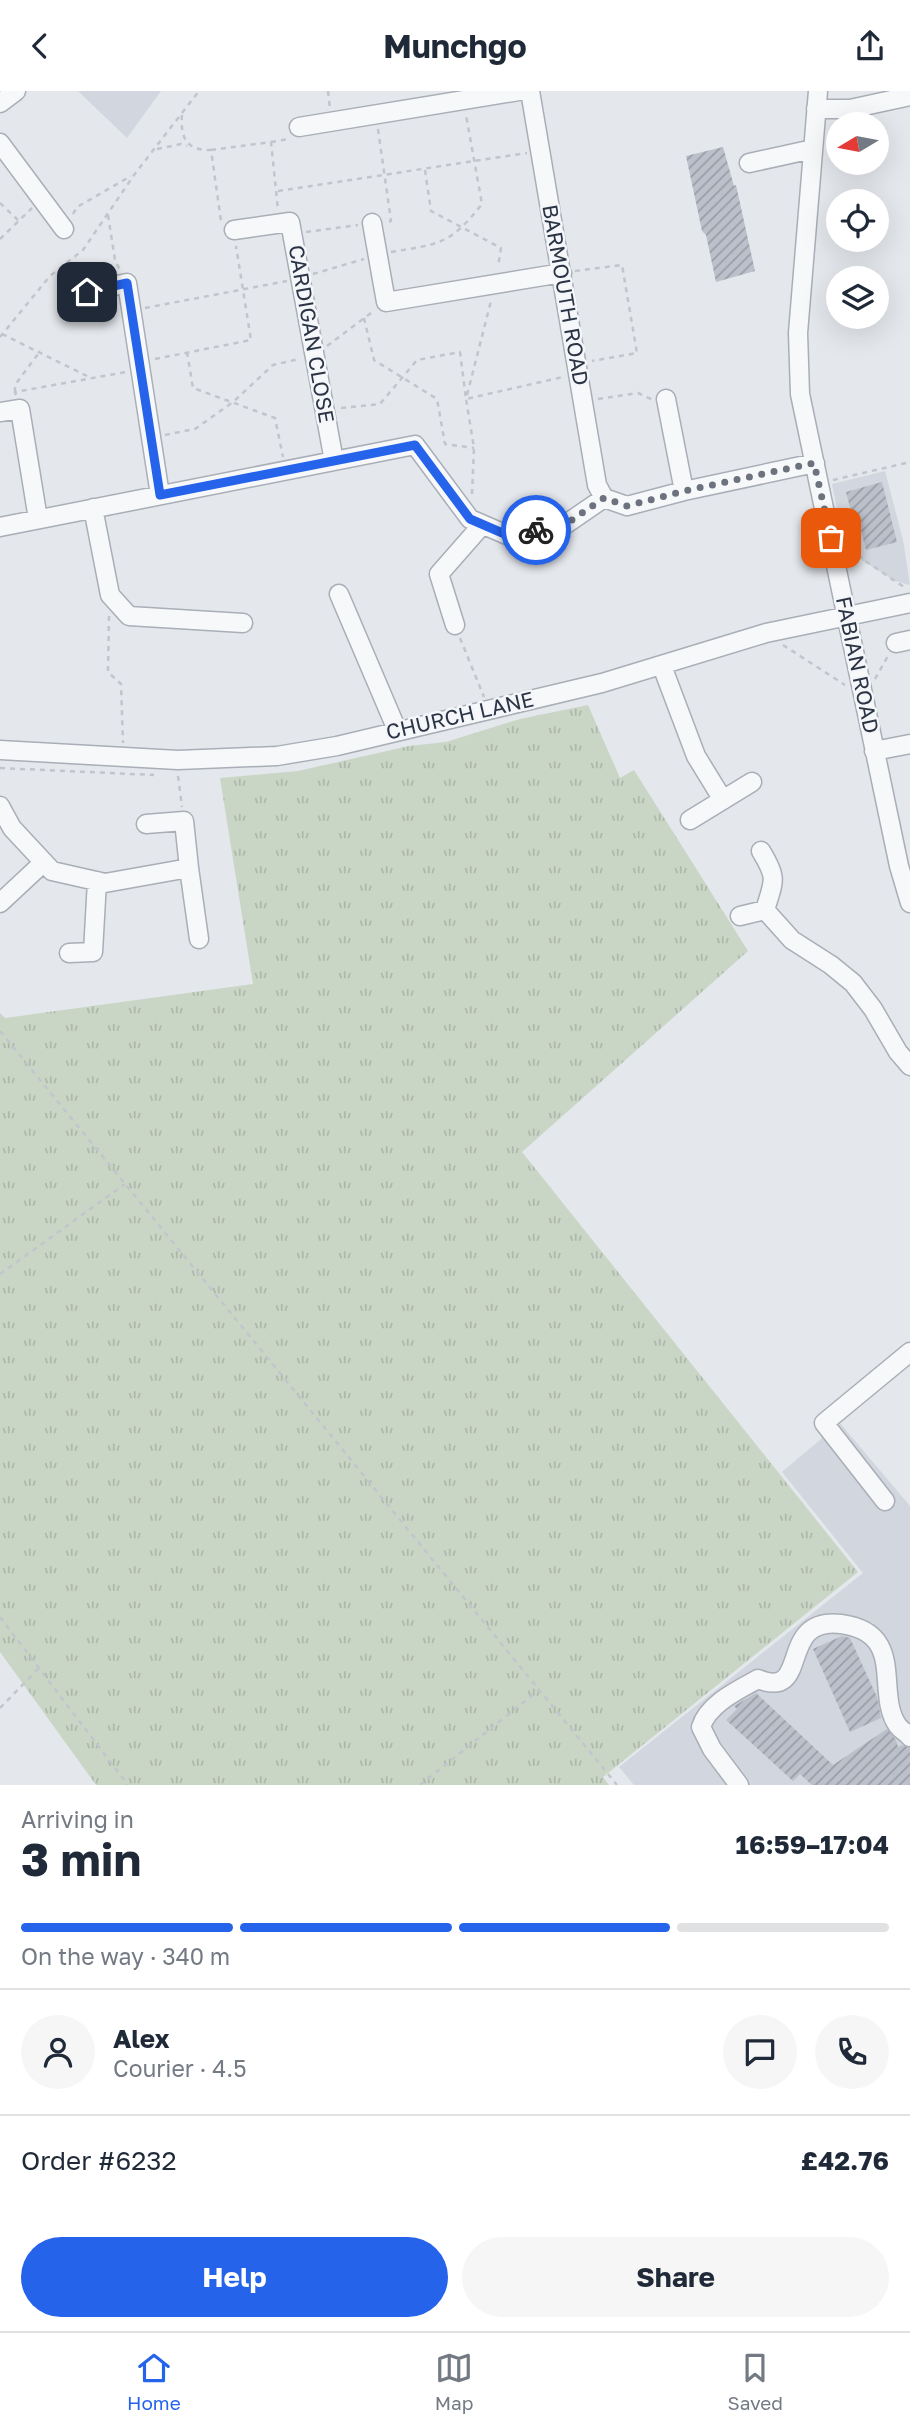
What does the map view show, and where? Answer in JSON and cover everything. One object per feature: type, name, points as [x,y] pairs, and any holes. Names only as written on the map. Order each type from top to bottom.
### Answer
[{"type":"street","points":[[0,103],[16,91]]},
{"type":"street","points":[[299,127],[455,97],[519,91]]},
{"type":"street","name":"BARMOUTH ROAD","points":[[530,91],[597,485],[604,498]]},
{"type":"street","points":[[817,100],[850,109],[910,96]]},
{"type":"street","name":"FABIAN ROAD","points":[[817,100],[798,333],[800,394],[874,751],[899,866],[910,903]]},
{"type":"street","points":[[0,143],[64,229]]},
{"type":"street","points":[[749,163],[813,149]]},
{"type":"street","points":[[372,223],[386,302],[562,273]]},
{"type":"street","name":"CARDIGAN CLOSE","points":[[234,230],[286,229],[300,278],[334,461]]},
{"type":"street","points":[[87,292],[127,283],[160,495]]},
{"type":"street","points":[[666,399],[684,491]]},
{"type":"street","points":[[0,412],[18,400],[38,519]]},
{"type":"street","points":[[0,527],[415,445],[476,522],[507,535],[566,524],[604,498],[627,506],[814,463]]},
{"type":"street","points":[[93,508],[110,595],[129,616],[243,623]]},
{"type":"street","points":[[455,625],[439,574],[476,522]]},
{"type":"street","points":[[339,594],[397,730]]},
{"type":"street","name":"CHURCH LANE","points":[[0,759],[123,766],[178,760],[277,756],[337,746],[602,683],[755,636],[910,603]]},
{"type":"street","points":[[663,666],[696,756],[723,800]]},
{"type":"street","points":[[874,751],[910,744]]},
{"type":"street","points":[[690,820],[752,782]]},
{"type":"street","points":[[0,807],[12,828],[52,871],[105,883],[189,868]]},
{"type":"street","points":[[146,824],[184,821],[199,939]]},
{"type":"street","points":[[761,851],[772,869],[774,878],[765,910]]},
{"type":"street","points":[[0,903],[44,862]]},
{"type":"street","points":[[69,953],[93,951],[97,881]]},
{"type":"street","points":[[740,916],[765,910]]},
{"type":"street","points":[[765,910],[792,940],[853,983],[910,1066]]},
{"type":"street","points":[[885,1501],[824,1423],[910,1352]]},
{"type":"street","points":[[739,1785],[712,1749],[701,1727],[705,1716],[737,1690],[758,1679],[771,1685],[780,1684],[787,1677],[801,1639],[818,1627],[832,1623],[854,1626],[870,1635],[881,1649],[887,1667],[895,1718],[899,1727],[910,1737]]},
{"type":"path","points":[[89,377],[1,335],[50,276],[83,250],[134,175],[199,91]]},
{"type":"path","points":[[132,310],[300,278],[378,254],[436,245],[463,230],[482,205],[475,162],[455,97]]},
{"type":"path","points":[[154,150],[181,144],[211,150],[271,142],[286,229],[391,221],[376,114]]},
{"type":"path","points":[[182,115],[181,128],[185,141],[191,147]]},
{"type":"path","points":[[38,354],[15,385],[18,400],[89,377],[251,339],[234,230],[221,220],[211,150]]},
{"type":"path","points":[[278,191],[386,177],[541,151]]},
{"type":"path","points":[[425,170],[431,212],[501,248],[496,284],[466,399]]},
{"type":"path","points":[[64,229],[77,207],[134,175]]},
{"type":"path","points":[[0,239],[42,198]]},
{"type":"path","points":[[0,204],[19,221]]},
{"type":"path","points":[[108,215],[116,260],[127,283]]},
{"type":"path","points":[[466,399],[570,375],[568,366],[637,353],[622,265],[562,273]]},
{"type":"path","points":[[152,438],[195,429],[233,402],[273,365],[314,355],[386,302]]},
{"type":"path","points":[[364,318],[374,360],[438,399],[446,444],[474,448]]},
{"type":"path","points":[[187,352],[193,388],[275,418],[286,471]]},
{"type":"path","points":[[324,410],[380,404],[417,360],[460,352],[474,448],[476,522]]},
{"type":"path","points":[[583,401],[638,393],[650,400],[666,399]]},
{"type":"path","points":[[819,483],[910,462]]},
{"type":"path","points":[[831,538],[910,591]]},
{"type":"path","points":[[110,595],[108,672],[121,684],[123,766]]},
{"type":"path","points":[[455,625],[489,709]]},
{"type":"path","points":[[0,759],[123,766],[157,776]]},
{"type":"path","points":[[168,776],[180,776],[184,821]]},
{"type":"path","points":[[0,1031],[617,1785]]},
{"type":"path","points":[[0,1274],[125,1184]]},
{"type":"path","points":[[0,1618],[128,1785]]},
{"type":"path","points":[[0,1708],[40,1668]]},
{"type":"path","points":[[420,1785],[539,1690]]},
{"type":"shaded area","points":[[78,91],[161,91],[127,138]]},
{"type":"shaded area","points":[[885,471],[903,540],[910,585],[895,581],[852,554],[843,539],[832,484]]},
{"type":"shaded area","points":[[840,1423],[910,1506],[910,1785],[634,1785],[619,1767],[863,1573],[782,1472]]},
{"type":"green space","points":[[588,705],[620,778],[634,770],[748,951],[522,1152],[858,1572],[603,1777],[609,1785],[96,1785],[0,1652],[0,1013],[5,1018],[253,984],[220,778],[298,771],[409,746],[446,742],[520,719]]},
{"type":"building","points":[[723,147],[734,186],[736,185],[755,271],[716,282],[686,156]]},
{"type":"building","points":[[882,482],[897,542],[866,550],[859,522],[854,523],[846,492]]},
{"type":"building","points":[[842,1636],[850,1638],[877,1697],[881,1718],[850,1732],[813,1649]]},
{"type":"building","points":[[756,1693],[833,1765],[887,1729],[898,1747],[902,1745],[910,1748],[910,1785],[812,1785],[800,1774],[793,1781],[726,1720],[737,1709],[734,1706]]},
{"type":"way so far","points":[[536,530],[566,524],[604,498],[627,506],[814,463],[831,538]]},
{"type":"route","points":[[87,292],[127,283],[160,495],[415,445],[470,519],[507,535],[536,530]]}]
